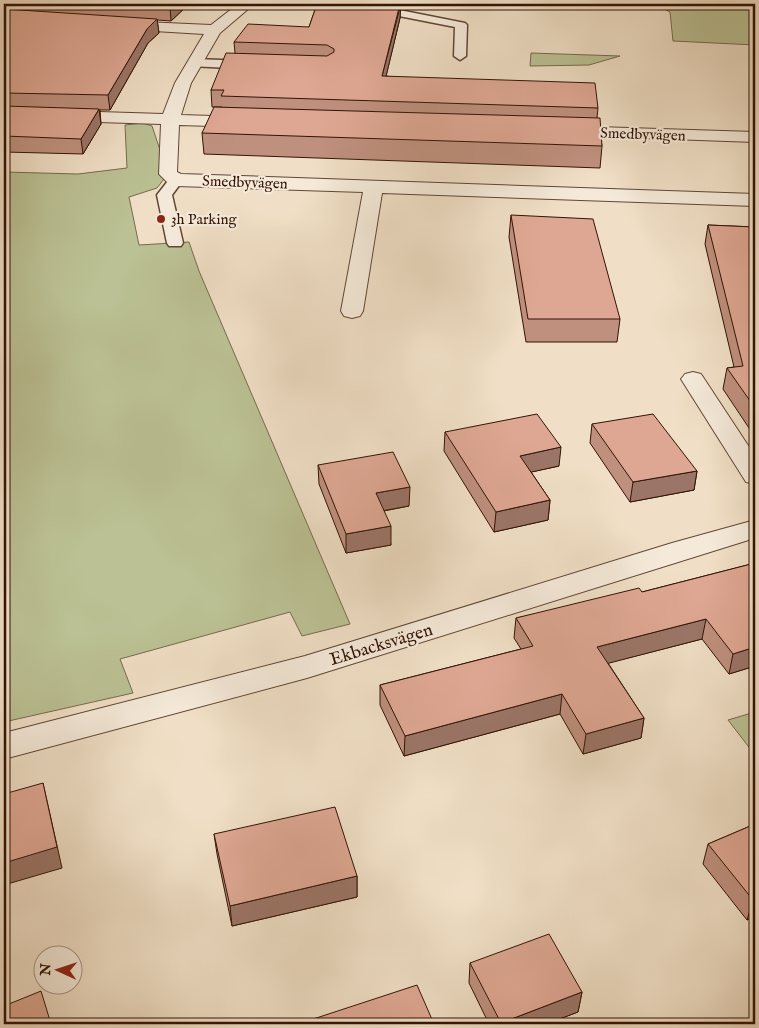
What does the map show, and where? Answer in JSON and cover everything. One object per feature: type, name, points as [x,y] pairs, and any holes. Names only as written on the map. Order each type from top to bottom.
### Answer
[{"type":"street","points":[[176,180],[168,174],[170,120],[183,83],[214,30],[247,4]]},
{"type":"street","points":[[109,24],[214,30]]},
{"type":"street","points":[[4,114],[260,123]]},
{"type":"street","name":"Smedbyvägen","points":[[550,131],[755,137]]},
{"type":"street","name":"Smedbyvägen","points":[[176,180],[755,200]]},
{"type":"street","points":[[352,311],[373,187]]},
{"type":"street","points":[[693,380],[755,476]]},
{"type":"street","name":"Ekbacksvägen","points":[[4,746],[307,667],[755,529]]},
{"type":"lane","points":[[353,4],[461,25],[460,56]]},
{"type":"lane","points":[[194,63],[261,65]]},
{"type":"lane","points":[[175,243],[164,195],[176,180]]},
{"type":"green space","points":[[655,4],[755,4],[755,45],[673,41],[670,12]]},
{"type":"green space","points":[[531,53],[620,56],[589,65],[530,66]]},
{"type":"green space","points":[[143,123],[152,126],[168,174],[157,188],[129,197],[139,245],[189,242],[199,271],[350,624],[302,636],[290,612],[120,659],[133,693],[4,722],[4,172],[78,174],[127,168],[125,125]]},
{"type":"green space","points":[[755,712],[755,755],[728,720]]},
{"type":"building","points":[[103,4],[174,4],[170,7]]},
{"type":"building","points":[[317,4],[400,4],[382,76],[595,83],[598,108],[221,96],[224,90],[211,90],[226,53],[327,56],[334,52],[334,49],[327,45],[234,42],[248,24],[309,27]]},
{"type":"building","points":[[4,9],[157,19],[147,29],[108,95],[4,93]]},
{"type":"building","points":[[4,106],[99,109],[81,139],[4,136]]},
{"type":"building","points":[[214,107],[600,118],[602,146],[202,133]]},
{"type":"building","points":[[511,215],[593,219],[620,319],[528,319]]},
{"type":"building","points":[[708,225],[755,227],[755,408],[727,368],[743,366]]},
{"type":"building","points":[[537,414],[561,447],[520,456],[550,500],[496,512],[445,432]]},
{"type":"building","points":[[653,414],[697,471],[633,482],[592,424]]},
{"type":"building","points":[[393,452],[410,487],[376,493],[391,526],[346,534],[318,465]]},
{"type":"building","points":[[755,563],[755,647],[733,654],[706,619],[597,647],[644,718],[586,734],[562,694],[405,736],[380,685],[533,646],[516,618],[639,588],[642,592]]},
{"type":"building","points":[[43,783],[57,847],[4,863],[4,794]]},
{"type":"building","points":[[335,807],[357,876],[230,906],[214,834]]},
{"type":"building","points":[[755,824],[755,899],[753,900],[708,844]]},
{"type":"building","points":[[549,934],[582,992],[501,1023],[470,963]]},
{"type":"building","points":[[417,985],[434,1024],[298,1024]]},
{"type":"building","points":[[32,995],[43,996],[51,1024],[4,1024],[4,1006]]},
{"type":"place","name":"3h Parking","points":[[161,219]]}]
